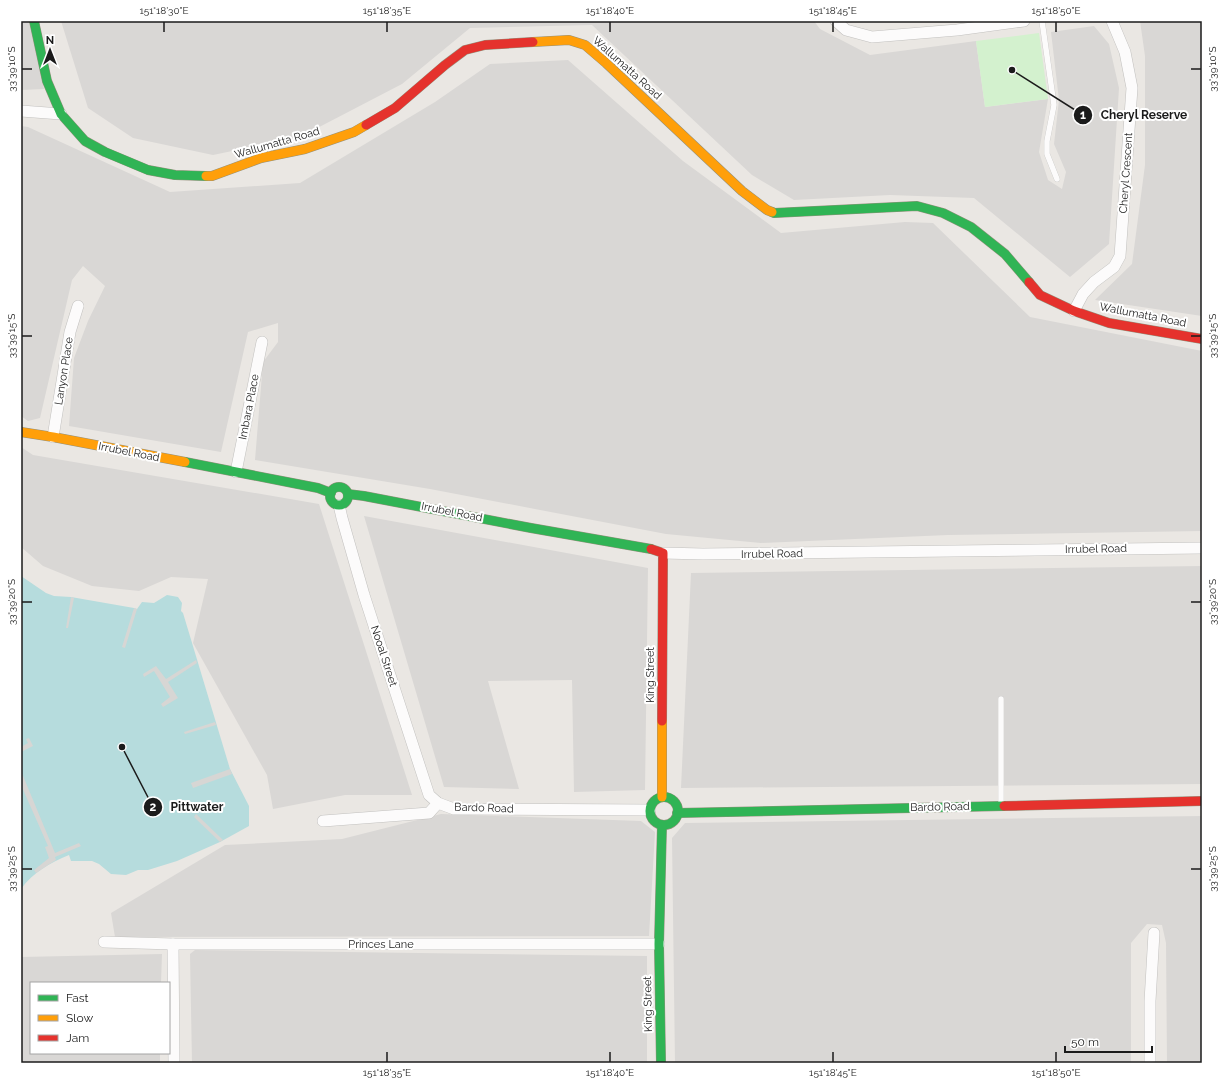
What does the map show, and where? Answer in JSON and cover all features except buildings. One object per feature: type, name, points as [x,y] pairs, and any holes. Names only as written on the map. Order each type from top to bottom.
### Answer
[{"type":"street","name":"Wallumatta Road","points":[[34,21],[47,81],[61,114],[85,140],[105,152],[148,170],[175,174],[212,176],[262,158],[306,149],[354,132],[395,108],[445,65],[465,50],[485,46],[569,40],[584,45],[606,63],[742,191],[767,210],[774,213],[918,206],[943,213],[971,227],[1006,254],[1040,295],[1074,311],[1109,323],[1202,339]]},
{"type":"street","points":[[836,21],[846,30],[872,37],[958,30],[1024,21]]},
{"type":"street","name":"Cheryl Crescent","points":[[1074,311],[1083,294],[1094,282],[1114,267],[1120,256],[1132,88],[1125,52],[1112,21]]},
{"type":"street","points":[[21,111],[61,114]]},
{"type":"street","name":"Lanyon Place","points":[[53,437],[70,332],[78,306]]},
{"type":"street","name":"Imbara Place","points":[[236,472],[262,342]]},
{"type":"street","name":"Irrubel Road","points":[[21,432],[312,487],[330,493]]},
{"type":"street","points":[[340,487],[348,494],[346,502],[340,505],[334,503],[331,500],[330,493],[334,489],[340,487]]},
{"type":"street","name":"Irrubel Road","points":[[348,494],[654,550],[663,553],[703,554],[1202,548]]},
{"type":"street","name":"Nooal Street","points":[[340,505],[342,518],[364,595],[429,795],[438,803]]},
{"type":"street","name":"King Street","points":[[662,797],[663,553]]},
{"type":"street","points":[[662,797],[672,800],[675,803],[678,813],[674,821],[670,824],[662,825],[654,821],[650,810],[653,802],[662,797]]},
{"type":"street","name":"Bardo Road","points":[[678,813],[1202,801]]},
{"type":"street","name":"Bardo Road","points":[[323,821],[429,813],[438,803],[454,809],[650,810]]},
{"type":"street","name":"King Street","points":[[661,1063],[658,944],[662,825]]},
{"type":"street","points":[[1150,1063],[1150,1001],[1154,933]]},
{"type":"street","name":"Princes Lane","points":[[104,942],[173,944],[658,944]]},
{"type":"street","points":[[173,944],[174,1063]]},
{"type":"lane","points":[[1042,21],[1054,105],[1047,141],[1047,154],[1057,179]]},
{"type":"lane","points":[[1001,699],[1002,806]]},
{"type":"shaded area","points":[[21,21],[30,21],[44,89],[21,90]]},
{"type":"shaded area","points":[[61,21],[814,21],[820,29],[870,55],[976,41],[985,107],[1048,99],[1039,152],[1048,180],[1062,189],[1066,172],[1054,144],[1059,100],[1051,32],[1094,26],[1109,44],[1119,88],[1109,244],[1070,277],[974,198],[890,195],[794,200],[752,175],[592,25],[470,28],[402,84],[300,137],[213,155],[133,138],[88,108]]},
{"type":"shaded area","points":[[1140,21],[1202,21],[1202,316],[1095,300],[1132,264],[1145,165],[1145,56]]},
{"type":"shaded area","points":[[568,60],[683,161],[781,233],[905,222],[933,223],[1030,317],[1202,351],[1202,531],[948,535],[761,543],[666,534],[430,489],[255,460],[263,362],[278,342],[278,323],[248,332],[221,452],[69,426],[74,358],[88,321],[105,286],[83,266],[72,280],[40,418],[28,421],[21,416],[21,126],[28,127],[170,192],[300,183],[435,102],[490,64]]},
{"type":"shaded area","points":[[21,447],[33,455],[319,504],[412,795],[345,795],[273,809],[267,775],[193,643],[208,579],[171,577],[139,591],[92,586],[43,566],[21,547]]},
{"type":"shaded area","points":[[364,516],[648,568],[645,790],[574,792],[572,680],[488,681],[519,789],[444,787]]},
{"type":"shaded area","points":[[1202,566],[1202,784],[681,788],[691,573]]},
{"type":"shaded area","points":[[441,814],[641,821],[655,832],[649,936],[115,937],[111,913],[225,845],[342,839]]},
{"type":"shaded area","points":[[1202,816],[1202,1063],[1167,1063],[1166,943],[1162,925],[1147,924],[1131,943],[1131,1063],[675,1063],[672,838],[685,823]]},
{"type":"shaded area","points":[[195,950],[647,956],[647,1063],[192,1063],[190,954]]},
{"type":"shaded area","points":[[162,954],[161,982],[30,982],[30,1054],[160,1054],[160,1063],[21,1063],[21,957]]},
{"type":"green space","points":[[1039,33],[1048,99],[985,107],[976,41]]},
{"type":"water","points":[[21,576],[46,593],[54,596],[71,597],[137,609],[142,602],[154,603],[167,595],[178,597],[182,603],[181,611],[183,613],[230,769],[249,806],[249,826],[220,842],[177,861],[148,870],[138,870],[126,875],[111,874],[99,864],[92,861],[71,861],[69,855],[55,861],[36,873],[21,889]]},
{"type":"pier","points":[[71,597],[74,598],[68,628],[66,628]]},
{"type":"pier","points":[[134,608],[137,609],[125,648],[122,647]]},
{"type":"pier","points":[[196,660],[197,663],[168,682],[178,698],[163,707],[161,704],[170,697],[154,671],[144,677],[143,674],[156,666],[166,679]]},
{"type":"pier","points":[[215,722],[216,725],[185,734],[184,732]]},
{"type":"pier","points":[[29,738],[33,746],[21,752],[21,747],[28,743],[26,739]]},
{"type":"pier","points":[[230,769],[232,774],[193,788],[191,783]]},
{"type":"pier","points":[[21,771],[55,853],[79,843],[81,846],[55,857],[56,860],[36,873],[34,870],[49,858],[45,847],[48,846],[21,785]]},
{"type":"pier","points":[[196,814],[223,840],[220,842],[194,817]]},
{"type":"traffic: fast","points":[[34,21],[47,81],[61,114],[85,141],[105,152],[148,170],[175,175],[206,176]]},
{"type":"traffic: fast","points":[[772,212],[917,206],[943,213],[971,227],[1005,254],[1029,282]]},
{"type":"traffic: fast","points":[[185,462],[318,488],[331,493]]},
{"type":"traffic: fast","points":[[339,487],[345,490],[348,496],[345,502],[339,505],[333,502],[330,496],[333,490],[339,487]]},
{"type":"traffic: fast","points":[[348,494],[651,549]]},
{"type":"traffic: fast","points":[[664,797],[674,801],[678,811],[674,821],[664,825],[654,821],[650,811],[654,801],[664,797]]},
{"type":"traffic: fast","points":[[677,813],[1004,806]]},
{"type":"traffic: fast","points":[[661,1063],[659,944],[662,825]]},
{"type":"traffic: slow","points":[[533,42],[569,40],[585,45],[742,191],[767,210],[772,212]]},
{"type":"traffic: slow","points":[[206,176],[212,176],[261,158],[305,149],[354,132],[366,125]]},
{"type":"traffic: slow","points":[[21,432],[185,462]]},
{"type":"traffic: slow","points":[[662,721],[662,797]]},
{"type":"traffic: jam","points":[[366,125],[395,108],[445,65],[465,50],[485,45],[533,42]]},
{"type":"traffic: jam","points":[[1029,282],[1040,295],[1074,311],[1109,323],[1202,339]]},
{"type":"traffic: jam","points":[[651,549],[663,553],[662,721]]},
{"type":"traffic: jam","points":[[1004,806],[1202,801]]},
{"type":"place","name":"Cheryl Reserve","points":[[1012,70]]},
{"type":"place","name":"Pittwater","points":[[122,747]]}]
